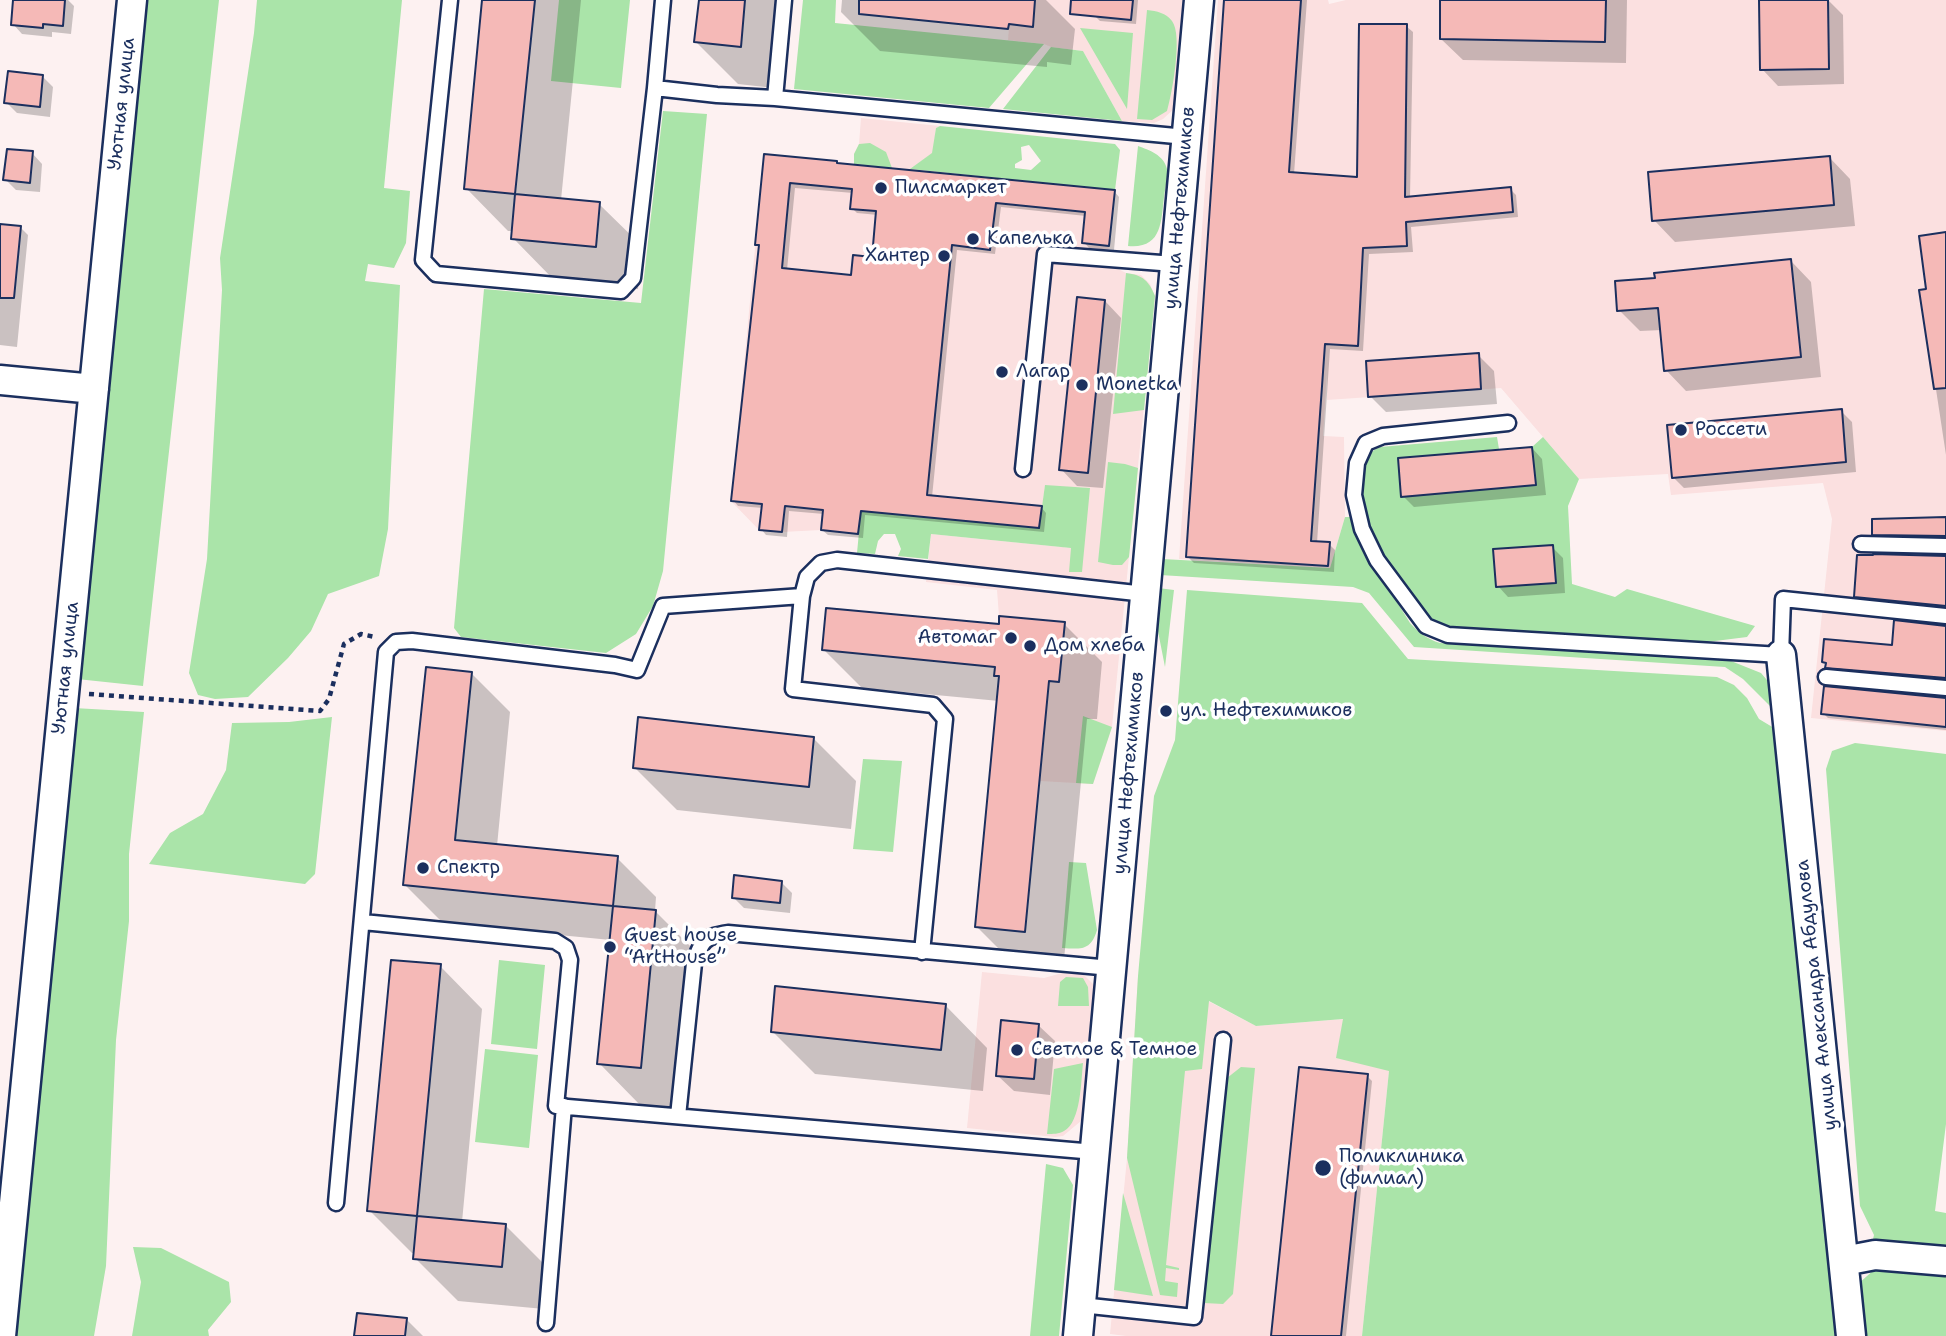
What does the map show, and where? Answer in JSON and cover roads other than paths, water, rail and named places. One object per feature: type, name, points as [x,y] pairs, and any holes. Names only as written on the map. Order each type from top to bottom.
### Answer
[{"type":"street","name":"Уютная улица","points":[[1,1336],[4,1257],[64,693],[132,0]]},
{"type":"street","name":"улица Нефтехимиков","points":[[1078,1336],[1199,0]]},
{"type":"street","points":[[0,380],[94,389]]},
{"type":"street","name":"улица Александра Абдулова","points":[[1781,654],[1851,1336]]},
{"type":"street","points":[[1844,1261],[1875,1255],[1946,1261]]},
{"type":"lane","points":[[450,0],[423,260],[436,274],[621,291],[633,278],[663,0]]},
{"type":"lane","points":[[775,98],[784,0]]},
{"type":"lane","points":[[655,88],[1186,137]]},
{"type":"lane","points":[[1023,469],[1045,254],[1174,264]]},
{"type":"lane","points":[[1508,423],[1383,436],[1366,443],[1357,463],[1354,495],[1362,529],[1377,560],[1426,625],[1448,635],[1781,654],[1783,598],[1946,616]]},
{"type":"lane","points":[[1861,544],[1946,546]]},
{"type":"lane","points":[[922,951],[946,719],[933,705],[793,689],[802,596],[807,577],[821,563],[837,560],[1145,594]]},
{"type":"lane","points":[[336,1203],[386,652],[396,642],[411,641],[615,665],[637,670],[663,606],[802,596]]},
{"type":"lane","points":[[1826,677],[1946,688]]},
{"type":"lane","points":[[363,922],[555,941],[566,948],[570,960],[556,1106],[1095,1152]]},
{"type":"lane","points":[[678,1116],[694,964],[700,944],[711,936],[728,933],[1111,968]]},
{"type":"lane","points":[[1081,1306],[1194,1317],[1223,1040]]},
{"type":"lane","points":[[546,1323],[564,1106]]},
{"type":"place","name":"Пилсмаркет","points":[[881,188]]},
{"type":"place","name":"Капелька","points":[[973,239]]},
{"type":"place","name":"Хантер","points":[[944,256]]},
{"type":"place","name":"Лагар","points":[[1002,372]]},
{"type":"place","name":"Monetka","points":[[1082,385]]},
{"type":"place","name":"Россети","points":[[1681,430]]},
{"type":"place","name":"Автомаг","points":[[1011,638]]},
{"type":"place","name":"Дом хлеба","points":[[1030,646]]},
{"type":"place","name":"ул. Нефтехимиков","points":[[1166,711]]},
{"type":"place","name":"Спектр","points":[[423,868]]},
{"type":"place","name":"Guest house “ArtHouse”","points":[[610,947]]},
{"type":"place","name":"Светлое & Темное","points":[[1017,1050]]},
{"type":"place","name":"Поликлиника (филиал)","points":[[1323,1168]]}]
